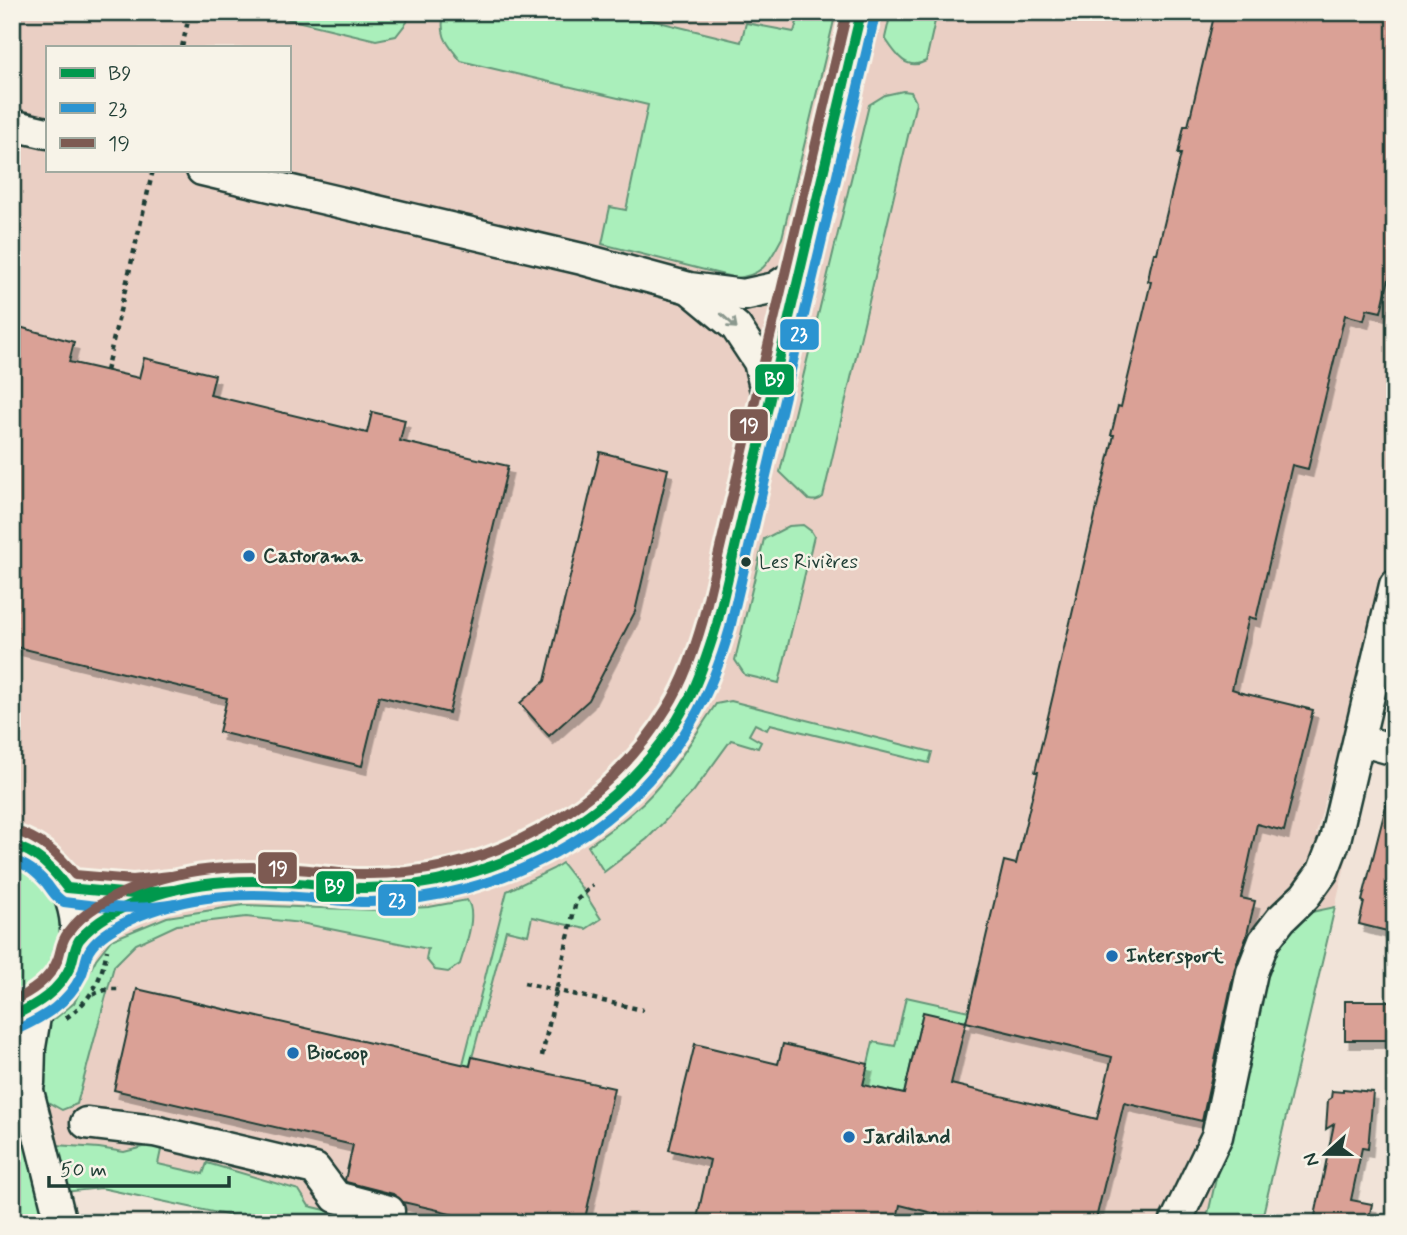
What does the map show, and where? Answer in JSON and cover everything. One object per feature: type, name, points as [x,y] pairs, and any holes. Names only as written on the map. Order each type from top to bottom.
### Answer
[{"type":"street","points":[[76,944],[96,925],[137,901],[193,886],[265,880],[366,888],[405,887],[438,882],[512,860],[564,834],[601,807],[656,748],[680,715],[712,645],[861,12]]},
{"type":"street","points":[[12,125],[46,133]]},
{"type":"street","points":[[211,172],[582,259],[689,288],[743,295],[775,288],[801,271]]},
{"type":"street","points":[[689,288],[736,327],[759,362],[769,402]]},
{"type":"street","points":[[1175,1223],[1217,1136],[1252,972],[1264,941],[1317,879],[1335,840],[1395,585]]},
{"type":"street","points":[[1359,740],[1395,750]]},
{"type":"street","points":[[12,845],[38,856],[54,870],[67,888],[76,915],[76,944],[71,964],[61,982],[25,1011],[30,1047],[28,1091]]},
{"type":"street","points":[[67,888],[118,893],[159,893]]},
{"type":"street","points":[[12,1052],[28,1091],[61,1223]]},
{"type":"street","points":[[86,1123],[154,1130],[315,1169],[336,1197],[389,1211]]},
{"type":"path","points":[[182,46],[190,12]]},
{"type":"path","points":[[106,371],[153,172]]},
{"type":"path","points":[[542,1056],[576,901],[593,885]]},
{"type":"path","points":[[524,982],[643,1010]]},
{"type":"path","points":[[92,994],[118,989]]},
{"type":"shaded area","points":[[12,12],[1395,12],[1395,536],[1316,834],[1350,844],[1261,1223],[264,1223],[101,1188],[54,1193],[28,1091],[45,1027],[74,1003],[96,959],[82,883],[12,839]]},
{"type":"green space","points":[[259,12],[410,12],[407,22],[396,36],[376,40]]},
{"type":"green space","points":[[444,12],[618,12],[741,42],[746,23],[794,32],[800,12],[836,12],[782,238],[765,266],[754,274],[736,278],[602,244],[610,207],[626,210],[648,105],[461,61],[443,34]]},
{"type":"green space","points":[[891,12],[937,12],[926,61],[919,64],[907,63],[885,38]]},
{"type":"green space","points":[[911,92],[916,102],[823,497],[809,500],[780,472],[869,105],[885,95]]},
{"type":"green space","points":[[803,525],[814,536],[779,683],[745,675],[735,660],[764,539],[789,526]]},
{"type":"green space","points":[[731,701],[932,752],[929,763],[770,724],[767,730],[755,724],[749,735],[761,742],[758,748],[731,740],[693,792],[647,839],[604,872],[588,846],[648,798],[679,759],[716,704]]},
{"type":"green space","points":[[12,860],[41,878],[50,892],[56,906],[59,939],[55,955],[40,979],[12,996]]},
{"type":"green space","points":[[562,863],[601,919],[586,929],[532,917],[528,935],[506,930],[469,1069],[462,1068],[507,891]]},
{"type":"green space","points":[[467,900],[471,922],[467,940],[460,964],[448,972],[435,970],[426,959],[428,949],[301,923],[246,917],[177,925],[136,944],[114,966],[77,1104],[62,1110],[46,1101],[38,1068],[45,1027],[74,1003],[96,959],[111,940],[167,917],[244,905],[372,910],[429,907]]},
{"type":"green space","points":[[1335,907],[1261,1223],[1206,1223],[1264,965],[1293,916]]},
{"type":"green space","points":[[906,997],[969,1011],[966,1022],[923,1013],[904,1094],[863,1085],[873,1042],[895,1046]]},
{"type":"green space","points":[[12,1074],[42,1144],[124,1152],[151,1145],[161,1150],[158,1164],[203,1174],[207,1163],[299,1190],[309,1206],[380,1223],[264,1223],[101,1188],[54,1193],[61,1223],[12,1223]]},
{"type":"building","points":[[1215,12],[1395,12],[1395,253],[1381,312],[1367,309],[1364,320],[1345,315],[1308,469],[1292,465],[1256,619],[1249,617],[1232,689],[1313,710],[1284,831],[1257,824],[1241,898],[1255,901],[1235,968],[1202,1121],[1124,1103],[1095,1223],[973,1223],[900,1205],[896,1223],[696,1223],[710,1160],[669,1150],[695,1044],[778,1064],[783,1044],[868,1064],[863,1085],[904,1094],[923,1012],[966,1022],[1004,861],[1016,864],[1114,435],[1111,435],[1118,406],[1121,407],[1151,282],[1148,281],[1150,269],[1154,253],[1157,253],[1181,154],[1178,154],[1184,126],[1188,126]],"holes":[[[966,1022],[1112,1057],[1097,1119],[951,1084]]]},
{"type":"building","name":"Castorama","points":[[12,325],[74,342],[69,362],[139,378],[144,358],[215,375],[210,395],[367,433],[372,412],[405,420],[400,441],[508,466],[449,713],[379,696],[362,766],[219,732],[227,698],[12,646]]},
{"type":"building","points":[[600,452],[668,469],[635,612],[589,700],[549,736],[520,703],[545,681]]},
{"type":"building","points":[[1388,798],[1395,799],[1395,933],[1359,924],[1364,902],[1362,901]]},
{"type":"building","points":[[137,989],[470,1066],[472,1057],[614,1088],[584,1223],[486,1223],[403,1202],[393,1194],[346,1182],[353,1145],[114,1090]]},
{"type":"building","points":[[1345,1001],[1395,1001],[1395,1040],[1345,1040]]},
{"type":"building","points":[[1343,1089],[1373,1092],[1368,1149],[1362,1148],[1351,1200],[1372,1204],[1368,1223],[1346,1223],[1315,1216],[1334,1124],[1326,1129],[1328,1100],[1332,1091],[1343,1092]]},
{"type":"transit line","name":"19","points":[[12,1001],[33,989],[50,973],[65,937],[75,924],[94,908],[127,891],[183,873],[232,867],[366,874],[411,871],[455,863],[497,849],[538,830],[576,806],[610,778],[641,745],[679,687],[703,620],[847,12]]},
{"type":"transit line","name":"B9","points":[[12,1016],[39,1002],[54,990],[71,965],[77,943],[87,932],[104,918],[135,903],[187,887],[234,881],[366,888],[415,885],[463,875],[510,859],[554,837],[595,810],[631,778],[663,741],[689,699],[717,624],[861,12]]},
{"type":"transit line","name":"23","points":[[18,1029],[46,1014],[69,994],[81,976],[89,951],[102,936],[142,915],[176,904],[220,896],[266,895],[370,902],[418,898],[466,889],[555,853],[596,827],[632,796],[665,761],[704,699],[730,628],[875,15]]},
{"type":"transit line","name":"19","points":[[16,831],[49,848],[75,875],[133,880],[170,876]]},
{"type":"transit line","name":"B9","points":[[12,845],[43,862],[67,888],[133,894],[173,890]]},
{"type":"transit line","name":"23","points":[[12,860],[35,873],[64,902],[134,908],[176,904]]},
{"type":"place","name":"Castorama","points":[[249,556]]},
{"type":"place","name":"Les Rivières","points":[[746,562]]},
{"type":"place","name":"Intersport","points":[[1112,956]]},
{"type":"place","name":"Biocoop","points":[[293,1053]]},
{"type":"place","name":"Jardiland","points":[[849,1137]]}]
